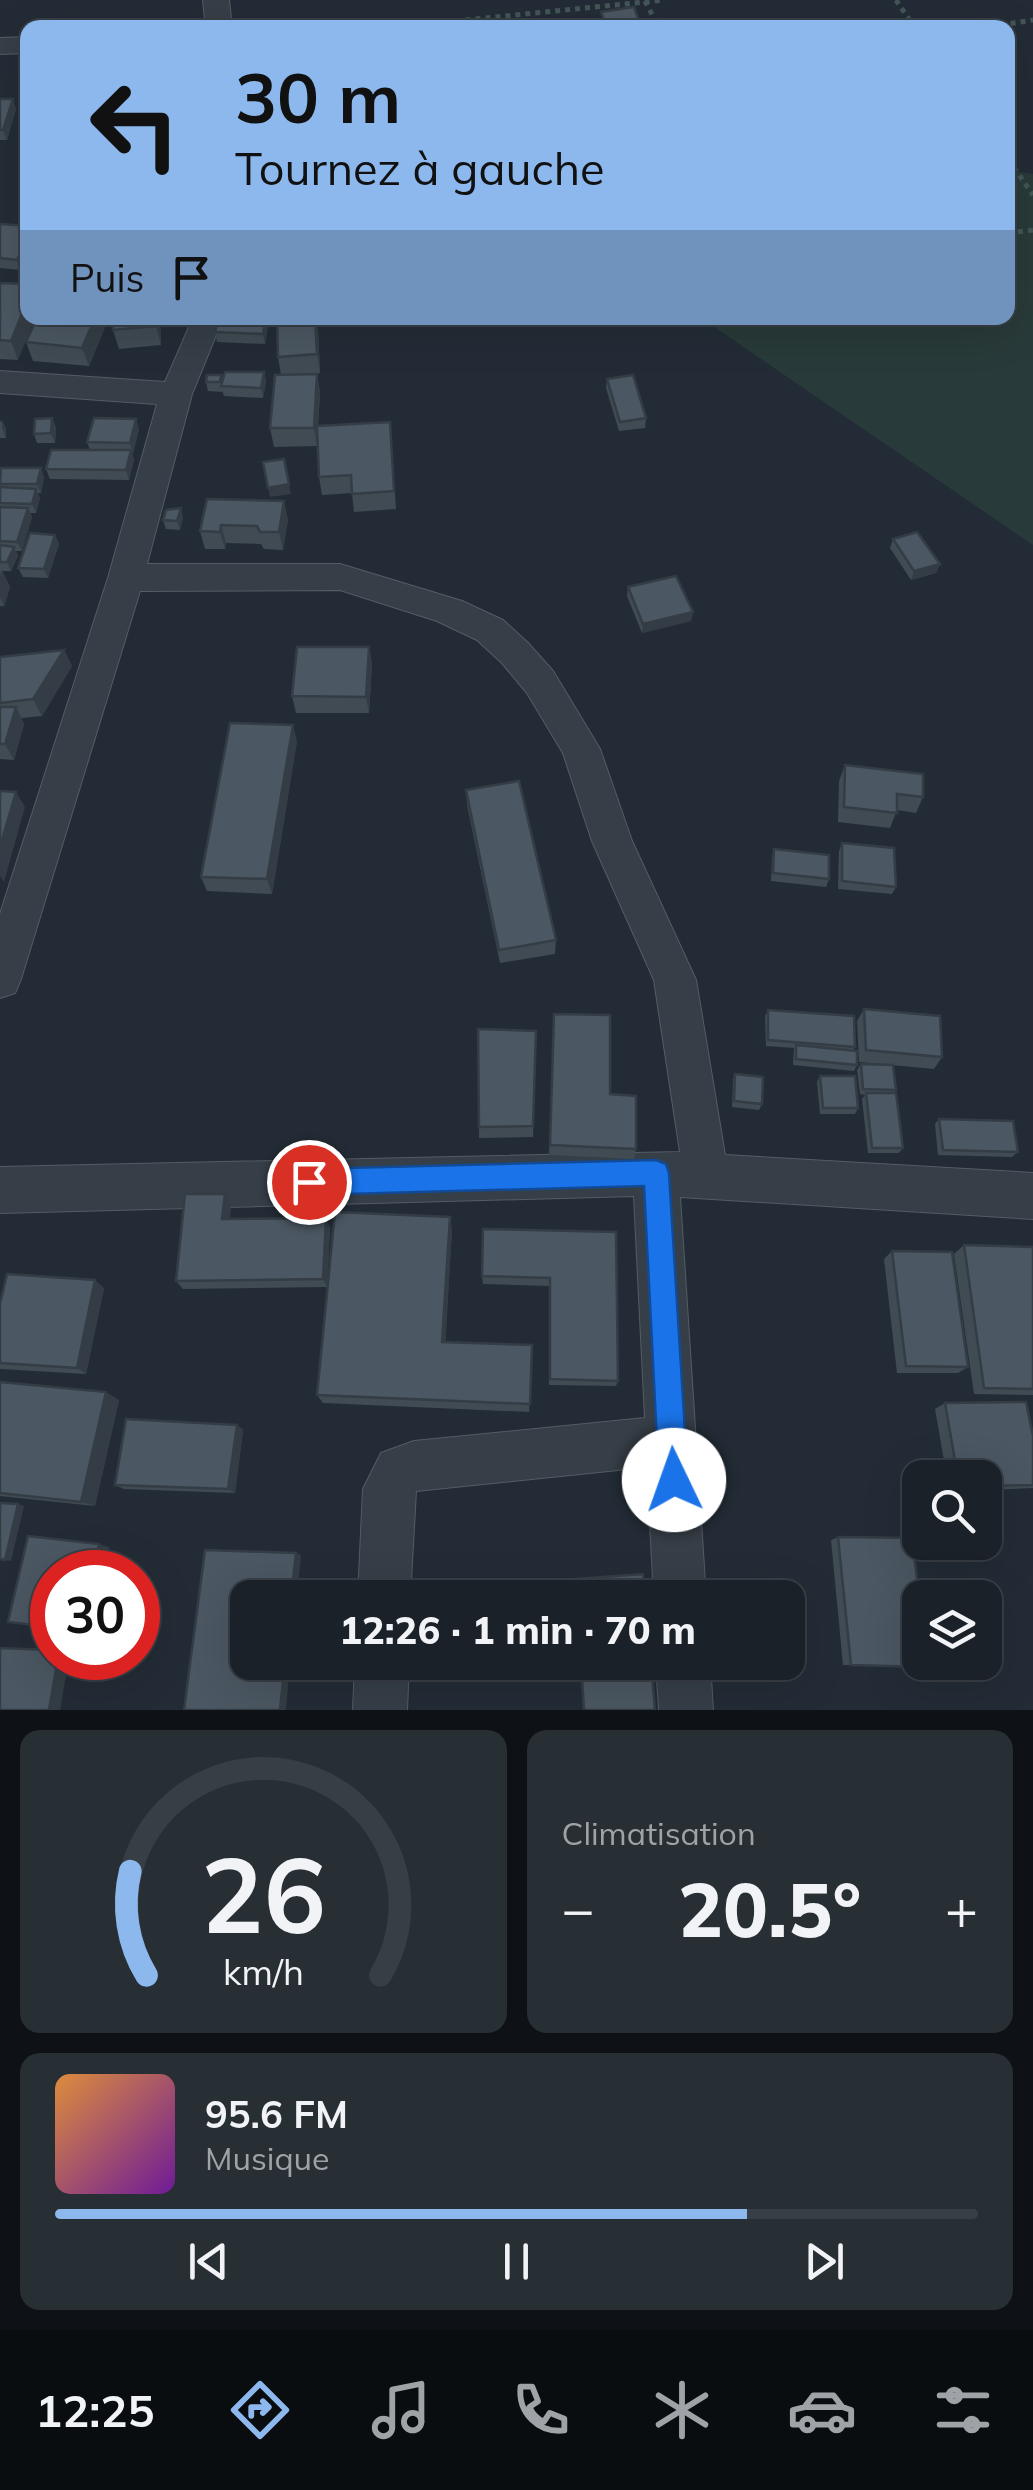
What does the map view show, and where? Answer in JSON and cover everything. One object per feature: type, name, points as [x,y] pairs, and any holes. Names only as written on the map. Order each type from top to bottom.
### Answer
[{"type":"street","points":[[1,975],[126,578],[176,394],[205,325]]},
{"type":"street","points":[[0,382],[176,394]]},
{"type":"street","points":[[126,578],[340,577],[490,630],[515,653],[540,682],[581,750],[612,841],[675,980],[706,1174]]},
{"type":"street","points":[[656,1173],[679,1580]]},
{"type":"street","points":[[0,1190],[656,1173],[1033,1196]]},
{"type":"street","points":[[385,1580],[388,1489],[400,1471],[414,1466],[672,1440]]},
{"type":"street","points":[[380,1710],[381,1680]]},
{"type":"street","points":[[685,1680],[686,1710]]},
{"type":"path","points":[[466,20],[664,0]]},
{"type":"path","points":[[1015,169],[1033,195]]},
{"type":"shaded area","points":[[1015,171],[1033,174],[1033,545],[711,325],[1015,325]]},
{"type":"building","points":[[634,7],[639,20],[604,20],[601,12]]},
{"type":"building","points":[[0,99],[13,99],[3,130],[0,130]]},
{"type":"building","points":[[0,224],[20,225],[17,260],[0,258]]},
{"type":"building","points":[[0,283],[20,284],[20,319],[11,341],[0,340]]},
{"type":"building","points":[[34,325],[92,325],[82,348],[26,342]]},
{"type":"building","points":[[113,325],[156,325],[156,326],[113,330]]},
{"type":"building","points":[[216,325],[265,325],[263,334],[215,332]]},
{"type":"building","points":[[277,325],[315,325],[317,354],[278,357]]},
{"type":"building","points":[[225,372],[264,372],[261,388],[221,386]]},
{"type":"building","points":[[317,374],[314,428],[270,428],[275,375]]},
{"type":"building","points":[[207,375],[221,375],[220,382],[206,382]]},
{"type":"building","points":[[633,375],[646,418],[620,422],[607,379]]},
{"type":"building","points":[[52,418],[51,433],[34,434],[35,419]]},
{"type":"building","points":[[94,418],[136,419],[130,443],[87,442]]},
{"type":"building","points":[[390,422],[394,491],[352,494],[351,475],[319,477],[317,426]]},
{"type":"building","points":[[51,450],[131,450],[126,470],[46,469]]},
{"type":"building","points":[[284,459],[289,484],[268,488],[263,462]]},
{"type":"building","points":[[1,468],[41,468],[37,484],[0,484]]},
{"type":"building","points":[[0,487],[36,489],[32,504],[0,503]]},
{"type":"building","points":[[207,499],[284,501],[279,532],[260,532],[257,526],[221,525],[220,532],[200,531]]},
{"type":"building","points":[[0,507],[28,508],[17,542],[0,541]]},
{"type":"building","points":[[181,508],[177,521],[163,520],[166,510]]},
{"type":"building","points":[[917,532],[940,564],[914,571],[893,539]]},
{"type":"building","points":[[30,533],[55,535],[44,569],[18,568]]},
{"type":"building","points":[[0,545],[14,547],[7,562],[0,562]]},
{"type":"building","points":[[676,576],[693,612],[643,624],[628,587]]},
{"type":"building","points":[[297,647],[369,647],[366,697],[292,696]]},
{"type":"building","points":[[64,650],[33,699],[0,703],[0,657]]},
{"type":"building","points":[[0,707],[16,707],[5,744],[0,744]]},
{"type":"building","points":[[230,723],[293,725],[267,879],[201,877]]},
{"type":"building","points":[[845,765],[923,774],[923,797],[897,794],[897,813],[844,807]]},
{"type":"building","points":[[519,781],[556,940],[499,950],[466,790]]},
{"type":"building","points":[[0,791],[16,792],[0,847]]},
{"type":"building","points":[[842,843],[894,848],[896,887],[842,881]]},
{"type":"building","points":[[774,849],[829,855],[829,879],[773,873]]},
{"type":"building","points":[[864,1009],[940,1016],[942,1057],[866,1050]]},
{"type":"building","points":[[768,1010],[854,1016],[855,1047],[768,1040]]},
{"type":"building","points":[[554,1014],[610,1015],[610,1094],[636,1096],[636,1149],[550,1145]]},
{"type":"building","points":[[478,1029],[536,1031],[533,1126],[479,1127]]},
{"type":"building","points":[[796,1045],[857,1051],[857,1065],[796,1059]]},
{"type":"building","points":[[861,1064],[893,1065],[896,1090],[863,1089]]},
{"type":"building","points":[[735,1074],[763,1077],[762,1104],[734,1101]]},
{"type":"building","points":[[820,1076],[855,1076],[858,1108],[823,1108]]},
{"type":"building","points":[[866,1093],[896,1093],[903,1148],[872,1148]]},
{"type":"building","points":[[939,1119],[1013,1121],[1018,1152],[943,1150]]},
{"type":"building","points":[[185,1194],[225,1194],[222,1219],[326,1218],[323,1279],[176,1281]]},
{"type":"building","points":[[335,1212],[450,1217],[442,1342],[532,1345],[530,1404],[317,1395]]},
{"type":"building","points":[[483,1229],[616,1232],[618,1381],[550,1379],[550,1278],[482,1276]]},
{"type":"building","points":[[964,1245],[1033,1247],[1033,1389],[984,1388]]},
{"type":"building","points":[[892,1251],[952,1252],[968,1367],[906,1366]]},
{"type":"building","points":[[7,1274],[95,1280],[77,1368],[0,1363],[0,1304]]},
{"type":"building","points":[[0,1382],[106,1392],[81,1502],[0,1493]]},
{"type":"building","points":[[1026,1402],[1033,1436],[1033,1485],[1002,1486],[1002,1460],[955,1460],[945,1403]]},
{"type":"building","points":[[126,1419],[237,1425],[228,1489],[115,1485]]},
{"type":"building","points":[[0,1503],[18,1504],[5,1560],[0,1559]]},
{"type":"building","points":[[28,1536],[99,1544],[98,1550],[30,1550],[30,1624],[8,1622]]},
{"type":"building","points":[[838,1537],[902,1538],[902,1560],[915,1560],[917,1580],[902,1580],[902,1666],[851,1665]]},
{"type":"building","points":[[205,1550],[296,1553],[293,1580],[230,1580],[230,1680],[283,1680],[280,1710],[184,1710]]},
{"type":"building","points":[[643,1574],[644,1580],[576,1580]]},
{"type":"building","points":[[0,1648],[30,1649],[30,1680],[54,1680],[49,1710],[0,1710]]},
{"type":"building","points":[[582,1680],[652,1680],[655,1710],[584,1710]]},
{"type":"route","points":[[309,1182],[656,1173],[674,1480]]}]
